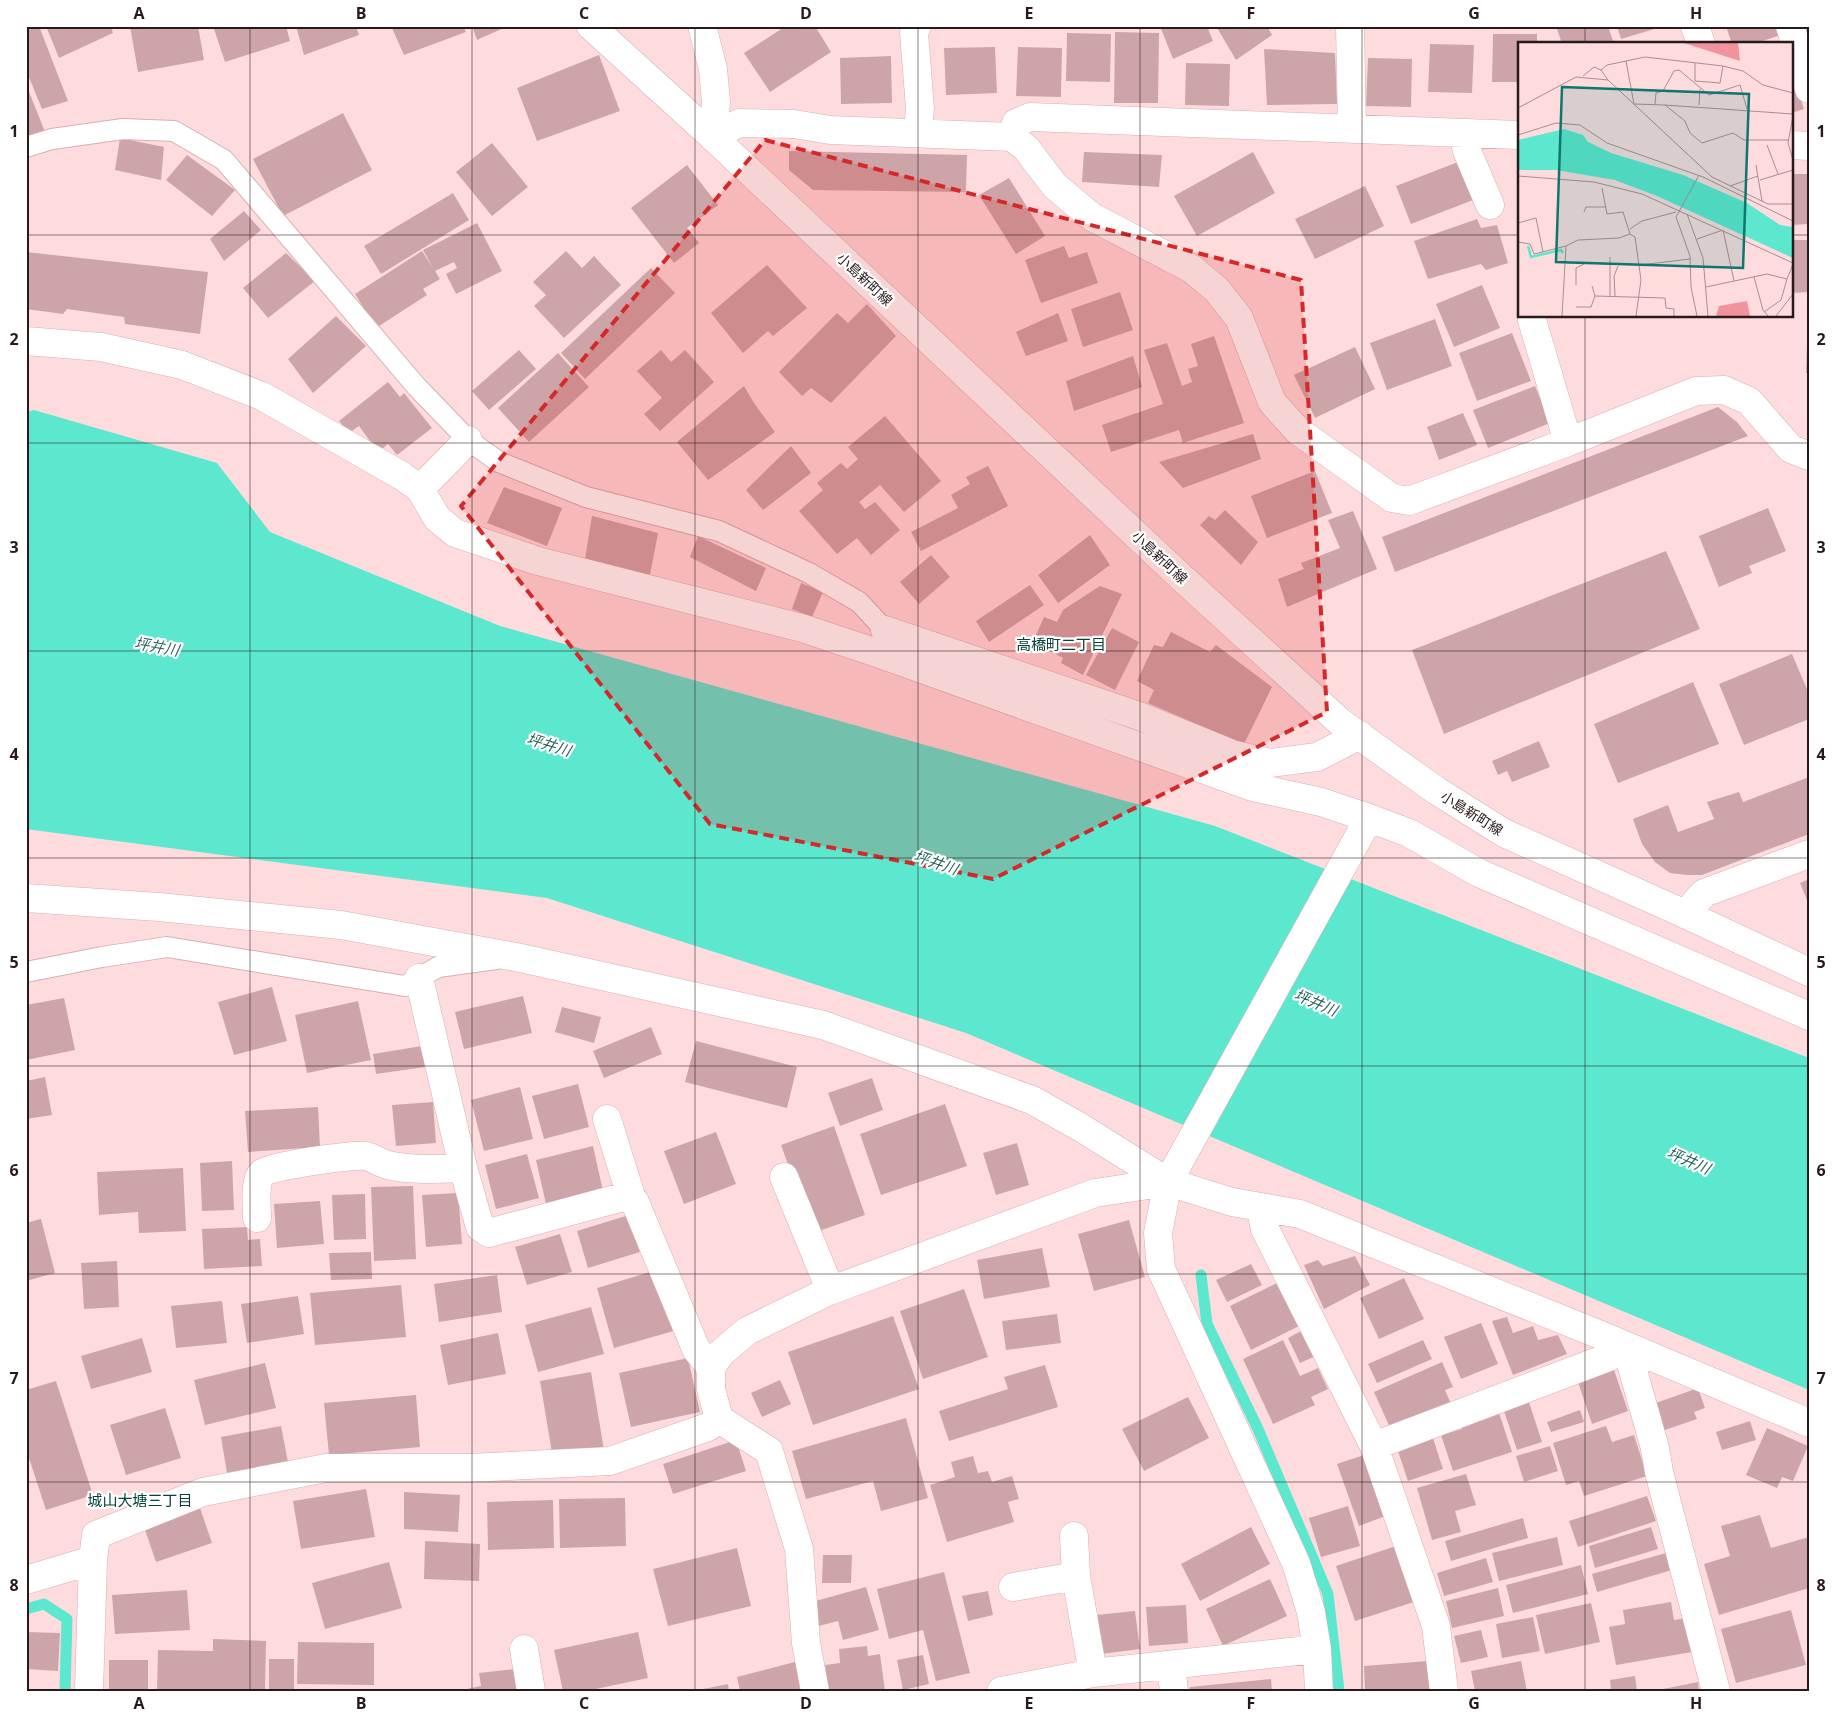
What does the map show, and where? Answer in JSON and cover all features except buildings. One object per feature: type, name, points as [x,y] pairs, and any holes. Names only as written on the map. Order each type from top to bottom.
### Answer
[{"type":"street","name":"小島新町線","points":[[591,26],[713,137],[1181,577],[1340,722],[1437,791],[1504,833],[1809,972]]},
{"type":"street","points":[[702,26],[713,69],[716,102],[713,137]]},
{"type":"street","points":[[917,26],[914,33],[920,108],[918,133]]},
{"type":"street","points":[[1350,26],[1352,128]]},
{"type":"street","points":[[1695,26],[1700,42]]},
{"type":"street","points":[[1790,26],[1809,89]]},
{"type":"street","points":[[1012,137],[1016,123],[1030,117],[1518,135]]},
{"type":"street","points":[[713,137],[739,123],[794,124],[830,130],[1012,137],[1026,148],[1055,186],[1092,217],[1192,269],[1217,290],[1239,318],[1272,402],[1298,431],[1392,498],[1409,501],[1568,442],[1696,391],[1724,390],[1749,401],[1792,448],[1809,456]]},
{"type":"street","points":[[1463,133],[1467,151],[1490,205]]},
{"type":"street","points":[[1792,145],[1809,146]]},
{"type":"street","points":[[1532,320],[1568,442]]},
{"type":"street","points":[[26,341],[101,347],[182,365],[262,396],[402,476],[420,489],[437,518],[456,533],[538,561],[802,628],[1074,722],[1253,787],[1321,802],[1364,827],[1409,833],[1479,873],[1809,1016]]},
{"type":"street","points":[[420,489],[468,440]]},
{"type":"street","points":[[885,630],[1140,716],[1232,754],[1270,763],[1317,757],[1360,735]]},
{"type":"street","points":[[1074,722],[1084,698]]},
{"type":"street","points":[[1319,1691],[1317,1649],[1311,1612],[1296,1562],[1161,1269],[1158,1233],[1168,1182],[1364,827]]},
{"type":"street","points":[[1685,914],[1704,893],[1809,854]]},
{"type":"street","points":[[26,898],[341,924],[516,957],[823,1025],[1032,1100],[1080,1127],[1168,1182],[1232,1202],[1300,1214],[1626,1346],[1809,1423]]},
{"type":"street","points":[[419,978],[480,1227],[488,1232],[623,1197],[636,1202],[696,1349],[711,1368]]},
{"type":"street","points":[[607,1119],[630,1193],[629,1198]]},
{"type":"street","points":[[257,1218],[257,1181],[262,1173],[271,1169],[312,1161],[365,1156],[394,1166],[448,1170],[464,1167]]},
{"type":"street","points":[[784,1177],[829,1291]]},
{"type":"street","points":[[815,1691],[806,1643],[799,1549],[769,1451],[719,1420],[711,1389],[711,1368],[720,1354],[747,1331],[829,1291],[1095,1193],[1168,1182]]},
{"type":"street","points":[[1265,1208],[1265,1229],[1374,1446],[1436,1626],[1444,1691]]},
{"type":"street","points":[[1374,1446],[1609,1357],[1626,1346]]},
{"type":"street","points":[[1626,1346],[1655,1448],[1716,1691]]},
{"type":"street","points":[[89,1691],[92,1560],[96,1535],[203,1492],[326,1468],[469,1468],[610,1461],[708,1427],[719,1420]]},
{"type":"street","points":[[1074,1536],[1076,1576],[1093,1673]]},
{"type":"street","points":[[26,1580],[92,1560]]},
{"type":"street","points":[[1013,1587],[1076,1576]]},
{"type":"street","points":[[1019,1689],[1093,1673],[1172,1678],[1317,1649]]},
{"type":"street","points":[[524,1650],[531,1691]]},
{"type":"lane","points":[[26,147],[52,139],[123,129],[174,131],[224,160],[416,386],[468,440],[499,462],[586,497],[720,531],[809,573],[859,602],[885,630]]},
{"type":"lane","points":[[26,972],[102,957],[167,947],[405,986],[438,967],[516,957]]},
{"type":"highlighted area","points":[[765,140],[1301,280],[1327,712],[993,879],[710,824],[461,506]]},
{"type":"water","name":"坪井川","points":[[34,410],[217,463],[270,532],[500,626],[1215,826],[1809,1058],[1809,1390],[966,1033],[547,898],[26,829],[26,412]]},
{"type":"waterway","points":[[1201,1275],[1207,1324],[1258,1429],[1328,1594],[1339,1691]]},
{"type":"waterway","points":[[26,1609],[44,1604],[67,1619],[65,1691]]},
{"type":"district","name":"高橋町二丁目","points":[[1061,644]]},
{"type":"district","name":"城山大塘三丁目","points":[[140,1500]]}]
